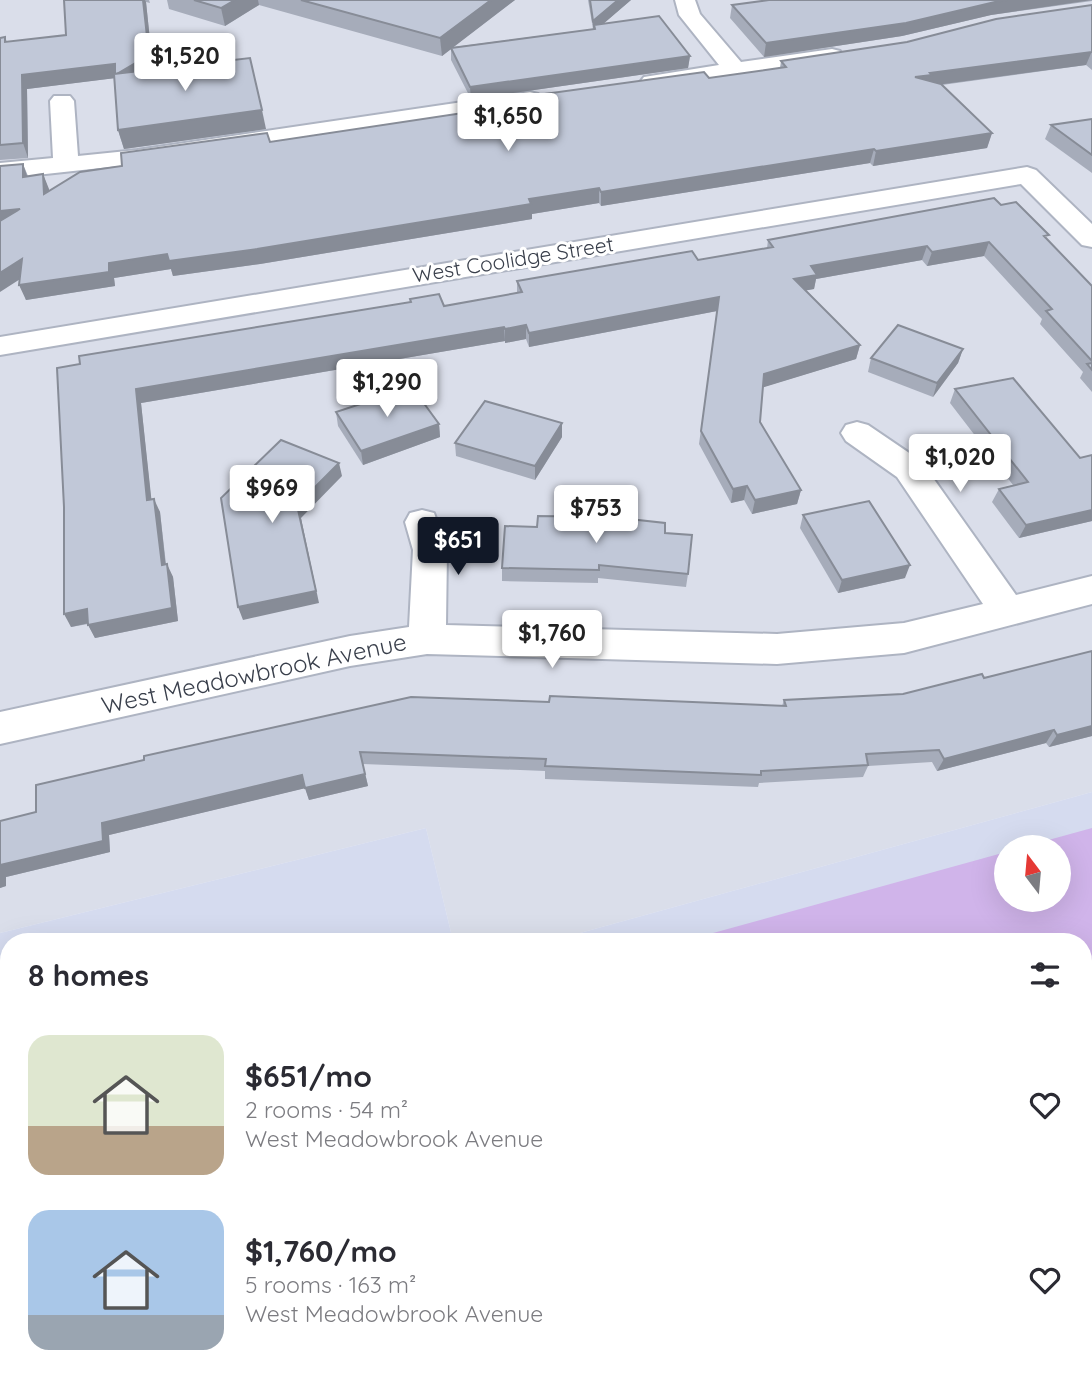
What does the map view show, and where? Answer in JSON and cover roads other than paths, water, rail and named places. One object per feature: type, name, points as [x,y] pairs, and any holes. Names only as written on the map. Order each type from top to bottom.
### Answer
[{"type":"street","points":[[685,0],[690,15],[735,70]]},
{"type":"street","points":[[626,85],[853,53]]},
{"type":"street","points":[[0,171],[137,157],[558,95]]},
{"type":"street","points":[[62,101],[66,164]]},
{"type":"street","name":"West Coolidge Street","points":[[0,346],[1027,175],[1092,239]]},
{"type":"street","points":[[857,433],[909,469],[1008,612]]},
{"type":"street","points":[[422,522],[430,550],[427,639]]},
{"type":"street","name":"West Meadowbrook Avenue","points":[[0,728],[349,651],[427,639],[777,649],[904,638],[1092,590]]}]
